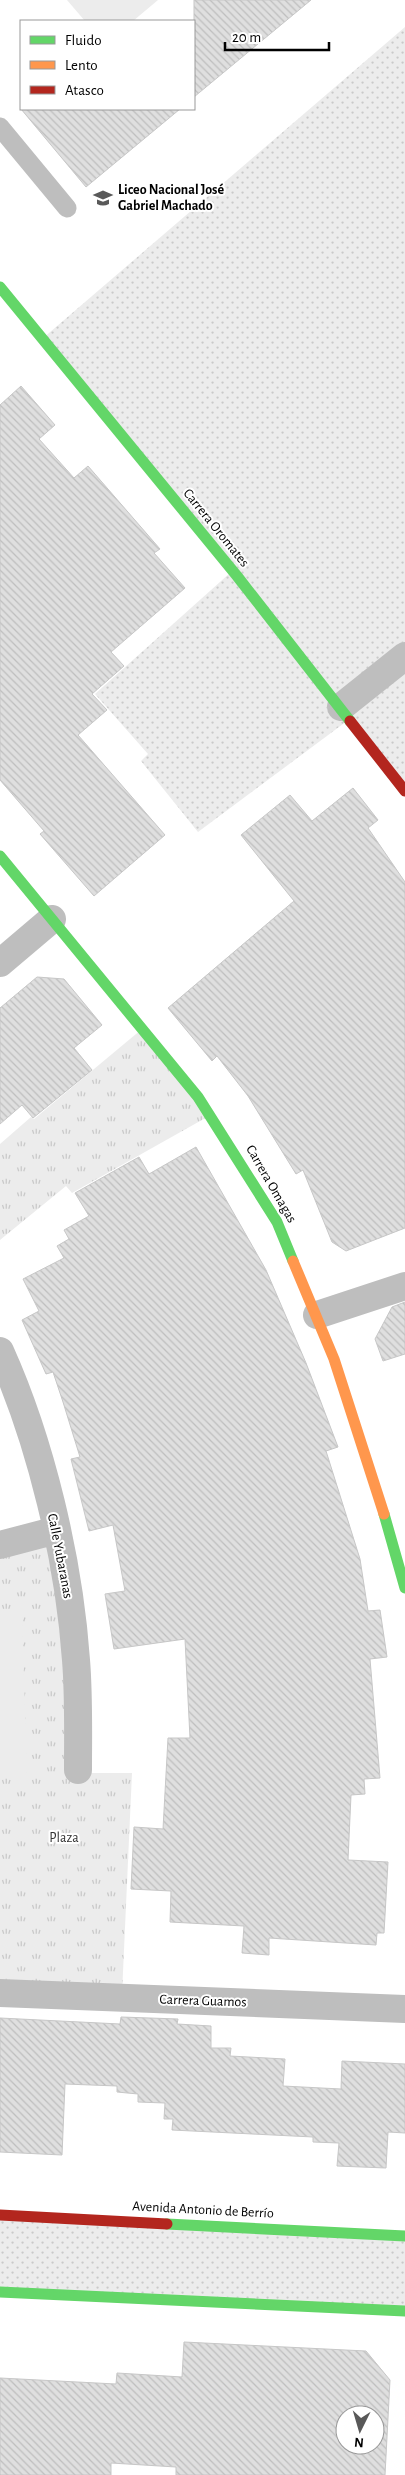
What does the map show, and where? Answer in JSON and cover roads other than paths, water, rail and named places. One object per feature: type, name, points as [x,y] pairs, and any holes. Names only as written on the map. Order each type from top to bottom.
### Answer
[{"type":"street","name":"Carrera Oromates","points":[[0,287],[237,576],[405,790]]},
{"type":"street","points":[[340,707],[405,656]]},
{"type":"street","name":"Carrera Omagas","points":[[0,856],[198,1097],[277,1222],[317,1315],[356,1423],[396,1550],[405,1588]]},
{"type":"street","points":[[0,963],[52,919]]},
{"type":"street","points":[[317,1315],[405,1286]]},
{"type":"street","name":"Calle Yubaranas","points":[[0,1351],[30,1427],[56,1530],[76,1658],[79,1701],[78,1770]]},
{"type":"street","points":[[0,1545],[56,1530]]},
{"type":"street","name":"Carrera Guamos","points":[[0,1993],[405,2009]]},
{"type":"street","name":"Avenida Antonio de Berrío","points":[[0,2215],[405,2236]]},
{"type":"street","points":[[0,2292],[405,2311]]},
{"type":"lane","points":[[0,127],[67,208]]},
{"type":"place","name":"Liceo Nacional José Gabriel Machado","points":[[103,198]]},
{"type":"park label","name":"Plaza","points":[[64,1838]]}]
